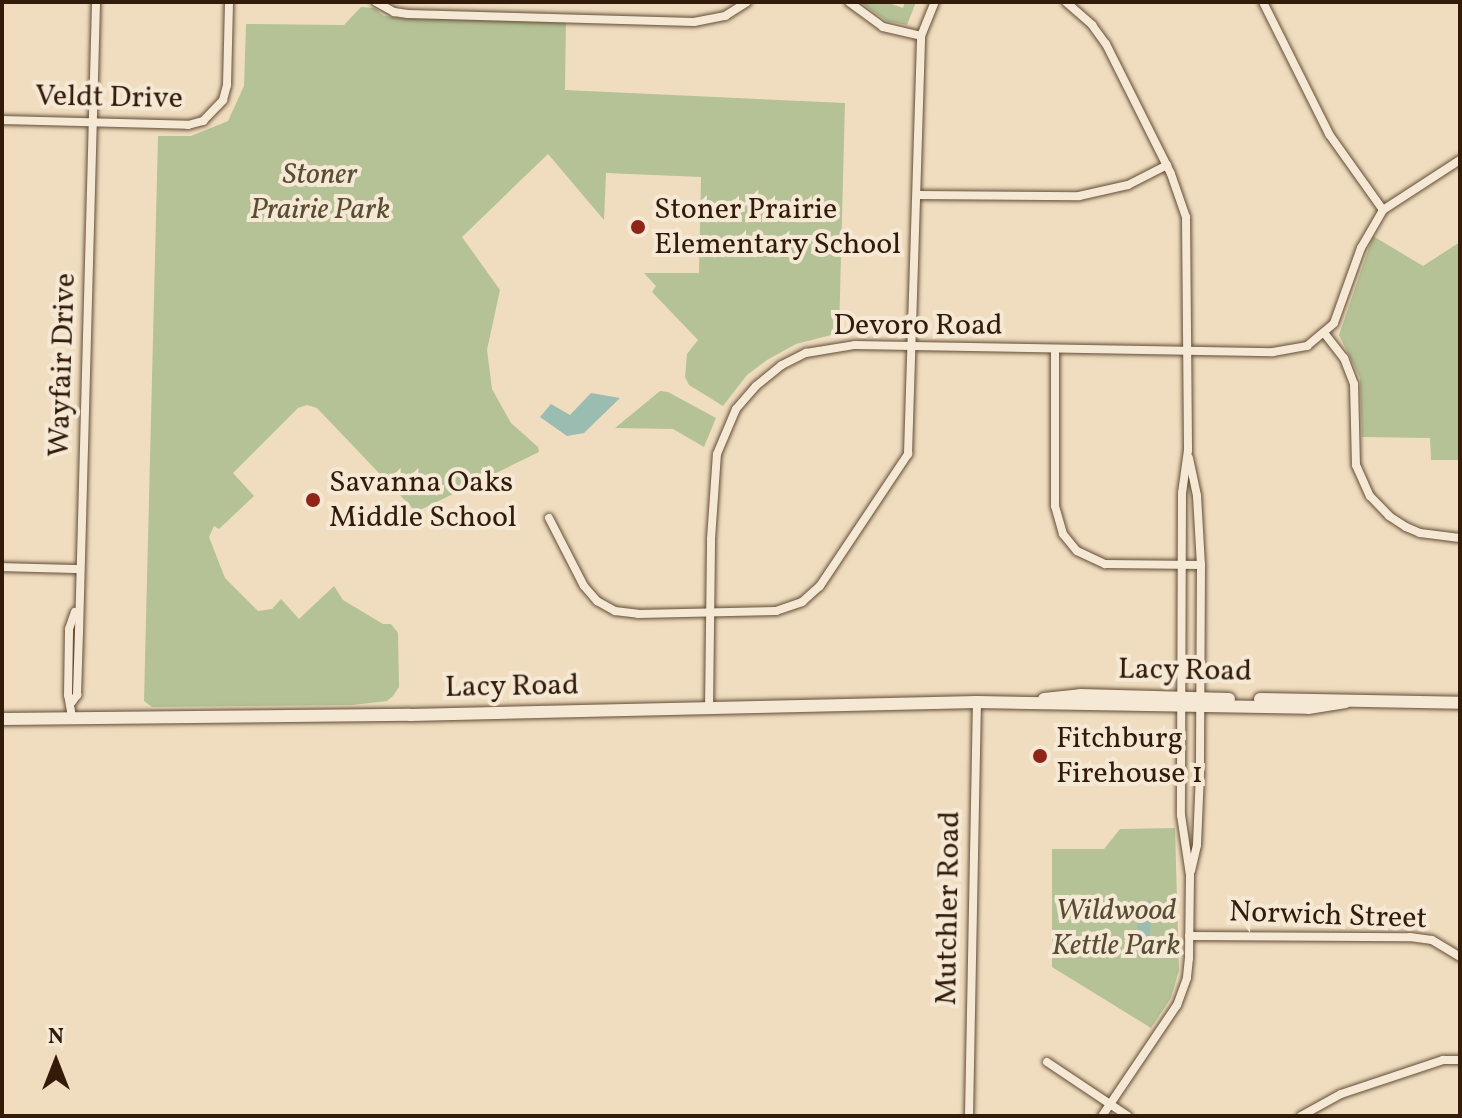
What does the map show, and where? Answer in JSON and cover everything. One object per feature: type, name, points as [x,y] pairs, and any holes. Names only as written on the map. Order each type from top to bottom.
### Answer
[{"type":"street","name":"Wayfair Drive","points":[[72,717],[72,702],[68,695],[69,629],[77,608],[80,569],[96,2]]},
{"type":"street","name":"Veldt Drive","points":[[2,120],[188,125],[203,121],[214,113],[223,100],[227,85],[229,2]]},
{"type":"street","points":[[376,2],[394,12],[408,14],[694,22],[725,16],[747,2]]},
{"type":"street","points":[[849,2],[883,27],[921,36]]},
{"type":"street","points":[[549,518],[584,586],[606,606],[638,614],[791,607],[820,586],[908,454],[921,36],[935,2]]},
{"type":"street","points":[[1066,2],[1092,25],[1106,44],[1167,165],[1186,217],[1188,450],[1182,493],[1181,789],[1183,844],[1190,875]]},
{"type":"street","points":[[1263,2],[1329,134],[1383,210]]},
{"type":"street","points":[[1460,160],[1383,210],[1361,248],[1339,312],[1325,334],[1344,358],[1354,384],[1356,465],[1370,496],[1389,516],[1406,527],[1420,533],[1460,538]]},
{"type":"street","points":[[917,195],[1079,196],[1128,185],[1167,165]]},
{"type":"street","name":"Devoro Road","points":[[709,709],[714,468],[721,442],[736,409],[769,375],[806,353],[847,345],[1055,350],[1295,350],[1315,343],[1325,334]]},
{"type":"street","points":[[1055,350],[1055,506],[1063,534],[1077,551],[1105,564],[1201,565]]},
{"type":"street","points":[[1102,1116],[1181,998],[1187,978],[1190,875],[1197,845],[1199,789],[1201,565],[1197,496],[1188,450]]},
{"type":"street","points":[[2,567],[80,569]]},
{"type":"street","name":"Lacy Road","points":[[2,719],[977,702],[1182,702],[1308,708],[1346,702],[1460,703]]},
{"type":"street","name":"Mutchler Road","points":[[969,1116],[977,702]]},
{"type":"street","points":[[1181,789],[1199,789]]},
{"type":"street","name":"Norwich Street","points":[[1189,936],[1410,937],[1432,940],[1460,957]]},
{"type":"street","points":[[1301,1116],[1341,1094],[1443,1060],[1460,1060]]},
{"type":"street","points":[[1047,1062],[1128,1116]]},
{"type":"green space","points":[[860,2],[886,2],[903,8],[905,2],[916,2],[907,25],[887,21]]},
{"type":"green space","name":"Stoner Prairie Park","points":[[361,7],[374,8],[384,16],[401,18],[566,18],[565,90],[845,103],[839,333],[796,344],[767,360],[747,375],[723,406],[689,385],[685,377],[687,354],[698,340],[652,292],[656,286],[644,273],[699,273],[701,177],[606,173],[604,220],[548,154],[462,237],[500,290],[487,350],[492,389],[511,423],[538,447],[539,452],[416,512],[317,408],[307,405],[298,408],[233,473],[254,496],[219,529],[214,526],[209,537],[225,578],[258,611],[272,609],[281,599],[299,619],[334,586],[343,600],[383,624],[391,624],[398,633],[399,687],[393,696],[387,701],[352,705],[152,707],[144,701],[158,136],[191,136],[228,121],[244,86],[246,24],[344,25]]},
{"type":"green space","points":[[1373,236],[1423,266],[1460,242],[1460,460],[1431,460],[1430,438],[1362,437],[1360,378],[1339,335]]},
{"type":"green space","points":[[660,391],[668,392],[716,418],[704,447],[673,429],[615,428]]},
{"type":"green space","name":"Wildwood Kettle Park","points":[[1175,828],[1179,970],[1171,998],[1151,1028],[1052,967],[1052,849],[1104,849],[1120,829]]},
{"type":"water","points":[[591,393],[620,398],[584,433],[567,436],[540,417],[551,404],[570,415]]},
{"type":"water","points":[[1151,900],[1150,936],[1147,954],[1141,956],[1138,951],[1137,917],[1140,902],[1145,904]]},
{"type":"place","name":"Stoner Prairie Elementary School","points":[[638,227]]},
{"type":"place","name":"Savanna Oaks Middle School","points":[[313,500]]},
{"type":"place","name":"Fitchburg Firehouse 1","points":[[1040,756]]}]
